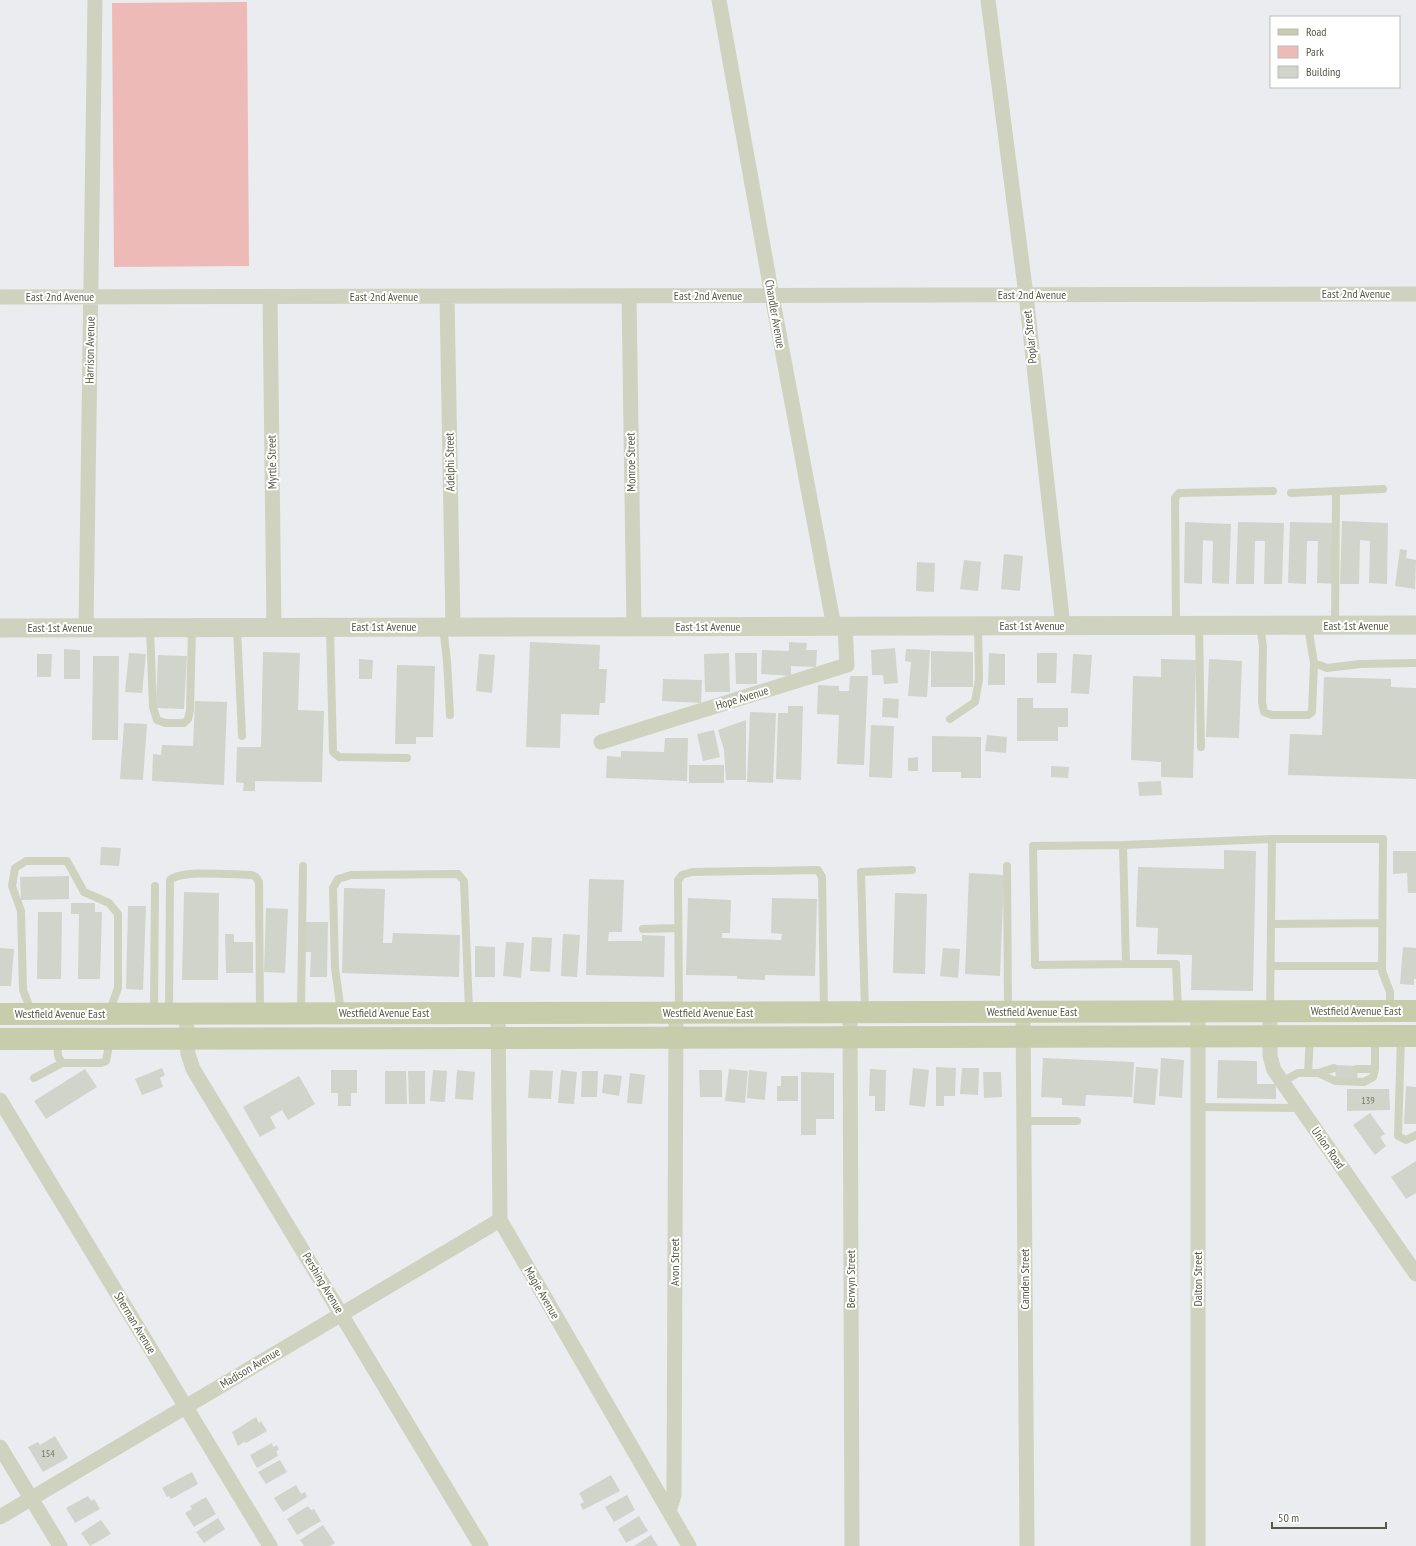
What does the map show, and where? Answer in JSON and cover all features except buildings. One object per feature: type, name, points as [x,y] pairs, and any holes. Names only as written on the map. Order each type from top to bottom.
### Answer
[{"type":"main road","name":"Westfield Avenue East","points":[[0,1014],[1416,1011]]},
{"type":"main road","points":[[341,1013],[342,1038]]},
{"type":"main road","name":"Westfield Avenue East","points":[[0,1039],[1408,1036]]},
{"type":"street","name":"Harrison Avenue","points":[[86,628],[95,0]]},
{"type":"street","name":"Chandler Avenue","points":[[719,0],[772,296],[840,627]]},
{"type":"street","name":"Poplar Street","points":[[988,0],[1026,295],[1063,626]]},
{"type":"street","name":"East 2nd Avenue","points":[[0,297],[1416,294]]},
{"type":"street","name":"Monroe Street","points":[[629,296],[634,627]]},
{"type":"street","name":"Myrtle Street","points":[[270,297],[274,628]]},
{"type":"street","name":"Adelphi Street","points":[[447,297],[448,627]]},
{"type":"street","name":"East 1st Avenue","points":[[0,628],[1416,626]]},
{"type":"street","name":"Hope Avenue","points":[[601,742],[847,665],[840,627]]},
{"type":"street","name":"Berwyn Street","points":[[852,1546],[850,1037],[858,1012]]},
{"type":"street","name":"Camden Street","points":[[1016,1012],[1024,1037],[1026,1546]]},
{"type":"street","name":"Dalton Street","points":[[1188,1012],[1198,1037],[1198,1546]]},
{"type":"street","name":"Union Road","points":[[1270,1012],[1271,1063],[1282,1082],[1416,1274]]},
{"type":"street","name":"Magie Avenue","points":[[498,1013],[500,1220],[689,1546]]},
{"type":"street","name":"Avon Street","points":[[669,1511],[674,1495],[677,1013]]},
{"type":"street","name":"Pershing Avenue","points":[[170,1014],[186,1038],[192,1069],[482,1546]]},
{"type":"street","name":"Sherman Avenue","points":[[0,1100],[270,1546]]},
{"type":"street","name":"Madison Avenue","points":[[0,1517],[500,1220]]},
{"type":"street","points":[[0,1447],[60,1546]]},
{"type":"lane","points":[[1291,493],[1383,489]]},
{"type":"lane","points":[[1176,626],[1175,498],[1179,493],[1273,491]]},
{"type":"lane","points":[[1335,626],[1336,491]]},
{"type":"lane","points":[[950,719],[975,702],[979,679],[978,626]]},
{"type":"lane","points":[[1199,626],[1201,747]]},
{"type":"lane","points":[[1260,626],[1263,646],[1262,702],[1264,712],[1272,715],[1308,715],[1312,712],[1314,663],[1308,626]]},
{"type":"lane","points":[[448,627],[447,661],[450,715]]},
{"type":"lane","points":[[150,628],[153,707],[157,720],[165,723],[184,723],[188,719],[190,702],[192,628]]},
{"type":"lane","points":[[237,628],[242,736]]},
{"type":"lane","points":[[330,628],[333,752],[339,757],[407,758]]},
{"type":"lane","points":[[1314,663],[1327,668],[1360,664],[1416,663]]},
{"type":"lane","points":[[1188,1012],[1176,964],[1035,965],[1034,846],[1123,845],[1272,840],[1383,839],[1382,971],[1390,992],[1390,1011]]},
{"type":"lane","points":[[1270,1012],[1272,840]]},
{"type":"lane","points":[[1123,845],[1126,964]]},
{"type":"lane","points":[[32,1014],[23,990],[21,911],[12,886],[15,868],[26,861],[67,861],[84,892],[109,903],[118,914],[118,988],[108,1014]]},
{"type":"lane","points":[[301,1013],[303,866]]},
{"type":"lane","points":[[1007,866],[1016,1012]]},
{"type":"lane","points":[[677,1013],[678,880],[687,872],[818,870],[822,877],[824,1012]]},
{"type":"lane","points":[[858,1012],[861,872],[912,870]]},
{"type":"lane","points":[[170,1014],[170,880],[174,877],[186,874],[252,875],[256,877],[259,882],[260,1013]]},
{"type":"lane","points":[[341,1013],[335,968],[333,888],[338,879],[351,875],[458,874],[464,881],[469,1013]]},
{"type":"lane","points":[[155,886],[170,1014]]},
{"type":"lane","points":[[1271,924],[1382,923]]},
{"type":"lane","points":[[643,929],[678,928]]},
{"type":"lane","points":[[1271,966],[1382,966]]},
{"type":"lane","points":[[1318,1073],[1335,1081],[1364,1082],[1373,1077],[1375,1069],[1375,1036]]},
{"type":"lane","points":[[1408,1036],[1398,1136],[1406,1140],[1416,1135]]},
{"type":"lane","points":[[1308,1074],[1310,1037]]},
{"type":"lane","points":[[56,1039],[58,1056],[62,1063]]},
{"type":"lane","points":[[34,1078],[62,1063],[101,1063],[106,1061],[110,1039]]},
{"type":"lane","points":[[1282,1082],[1298,1074],[1318,1073],[1334,1068]]},
{"type":"lane","points":[[1357,1069],[1375,1069]]},
{"type":"lane","points":[[1198,1107],[1300,1108]]},
{"type":"lane","points":[[1024,1121],[1077,1121]]},
{"type":"green space","points":[[247,2],[249,266],[114,267],[112,3]]}]
